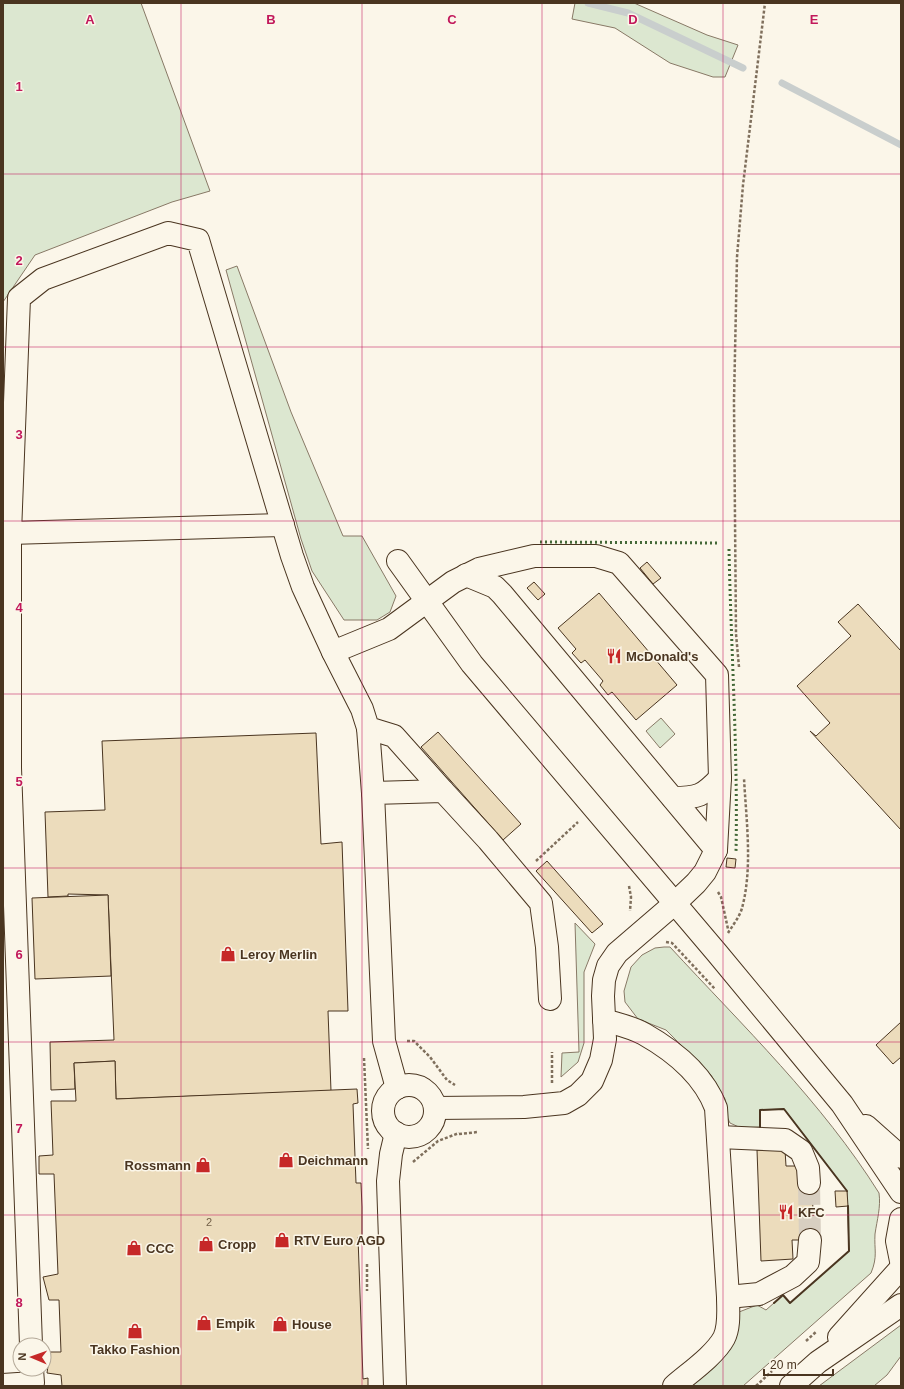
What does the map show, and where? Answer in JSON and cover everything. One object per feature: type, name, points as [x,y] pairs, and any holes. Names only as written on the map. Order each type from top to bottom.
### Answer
[{"type":"street","points":[[31,1337],[10,768],[10,532],[19,298],[44,279],[168,233],[198,240],[303,587],[333,652],[362,709],[368,728],[373,793],[384,1041],[397,1088]]},
{"type":"street","points":[[10,532],[283,525]]},
{"type":"street","points":[[333,652],[389,629],[453,582],[479,569],[534,556],[596,556],[619,563],[717,675],[720,778],[716,850],[705,872],[696,883],[674,904],[616,953],[608,966],[604,980],[605,1040],[601,1060],[592,1081],[578,1095],[564,1103],[524,1107],[435,1108]]},
{"type":"street","points":[[502,594],[503,581],[515,560]]},
{"type":"street","points":[[398,561],[472,664],[717,953],[842,1104],[901,1192]]},
{"type":"street","points":[[466,575],[495,587],[502,594],[716,850]]},
{"type":"street","points":[[368,728],[394,736],[488,840],[541,903],[547,946],[550,999]]},
{"type":"street","points":[[673,798],[691,798],[706,793],[720,778]]},
{"type":"street","points":[[373,793],[443,791]]},
{"type":"street","points":[[604,1020],[644,1034],[659,1044],[698,1077],[710,1092],[716,1108],[728,1297],[728,1322],[724,1338],[714,1350],[674,1386]]},
{"type":"street","points":[[410,1085],[422,1088],[430,1097],[435,1108],[433,1119],[423,1132],[406,1136],[396,1133],[385,1121],[384,1106],[386,1099],[397,1088],[410,1085]]},
{"type":"street","points":[[842,1104],[901,1157]]},
{"type":"street","points":[[395,1386],[388,1181],[391,1154],[396,1133]]},
{"type":"street","points":[[718,1137],[784,1140],[801,1151],[808,1168],[809,1183]]},
{"type":"street","points":[[901,1219],[897,1241],[901,1261]]},
{"type":"street","points":[[728,1297],[759,1294],[793,1276],[808,1262],[810,1240]]},
{"type":"street","points":[[791,1386],[818,1362],[901,1268]]},
{"type":"street","points":[[818,1362],[901,1305]]},
{"type":"street","points":[[3,1385],[33,1379]]},
{"type":"path","points":[[739,671],[736,634],[734,401],[737,257],[743,185],[765,3]]},
{"type":"path","points":[[717,953],[742,909],[746,870],[744,770]]},
{"type":"path","points":[[534,864],[579,821]]},
{"type":"path","points":[[363,1050],[368,1150]]},
{"type":"path","points":[[367,1297],[366,1267],[369,1260]]},
{"type":"path","points":[[802,1344],[820,1328]]},
{"type":"path","points":[[756,1386],[774,1370]]},
{"type":"green space","points":[[3,3],[141,3],[210,191],[172,202],[35,255],[3,302]]},
{"type":"green space","points":[[575,3],[634,3],[707,35],[738,45],[725,77],[713,77],[670,63],[615,28],[572,19]]},
{"type":"green space","points":[[237,266],[291,412],[343,536],[362,536],[396,596],[390,612],[377,620],[344,620],[312,571],[301,539],[226,270]]},
{"type":"green space","points":[[661,718],[675,734],[660,748],[646,731]]},
{"type":"green space","points":[[575,923],[595,944],[584,972],[584,1043],[578,1062],[561,1077],[562,1053],[579,1052]]},
{"type":"green space","points":[[670,947],[807,1096],[833,1127],[879,1193],[879,1208],[875,1234],[875,1257],[871,1273],[743,1386],[687,1386],[739,1312],[757,1305],[766,1310],[783,1295],[790,1303],[849,1251],[847,1191],[784,1109],[760,1110],[760,1127],[741,1128],[730,1123],[725,1113],[725,1099],[711,1075],[666,1030],[638,1019],[625,1002],[624,991],[631,967],[642,955],[655,948]]},
{"type":"green space","points":[[901,1325],[901,1356],[887,1375],[874,1386],[819,1386]]},
{"type":"building","points":[[647,562],[661,578],[653,584],[640,568]]},
{"type":"building","points":[[534,582],[545,594],[538,600],[527,588]]},
{"type":"building","name":"McDonald's","points":[[599,593],[677,685],[636,720],[612,692],[608,695],[600,685],[603,681],[585,660],[581,663],[572,653],[576,649],[558,628]]},
{"type":"building","points":[[858,604],[901,651],[901,830],[810,731],[816,736],[830,723],[797,686],[851,636],[838,622]]},
{"type":"building","points":[[438,732],[521,824],[503,840],[421,747]]},
{"type":"building","name":"Leroy Merlin","points":[[316,733],[321,844],[342,842],[348,1011],[328,1011],[331,1091],[116,1099],[115,1061],[74,1063],[75,1089],[51,1090],[50,1042],[114,1040],[108,895],[68,894],[68,896],[48,897],[45,812],[105,810],[102,741]]},
{"type":"building","points":[[727,858],[736,859],[735,868],[726,867]]},
{"type":"building","points":[[547,861],[603,924],[592,933],[536,871]]},
{"type":"building","points":[[108,895],[111,976],[35,979],[32,898]]},
{"type":"building","points":[[901,1022],[901,1057],[893,1064],[876,1045]]},
{"type":"building","points":[[115,1061],[116,1099],[357,1089],[358,1103],[353,1104],[356,1183],[361,1183],[362,1207],[362,1237],[358,1237],[363,1379],[368,1378],[368,1386],[62,1386],[61,1375],[52,1374],[52,1352],[61,1352],[59,1300],[49,1300],[43,1277],[58,1274],[54,1174],[39,1174],[39,1156],[53,1155],[51,1101],[76,1101],[74,1063]]},
{"type":"building","name":"KFC","points":[[757,1150],[785,1150],[786,1166],[799,1166],[812,1183],[814,1240],[792,1240],[793,1259],[761,1261]]},
{"type":"building","points":[[835,1191],[847,1191],[848,1206],[836,1207]]},
{"type":"waterway","points":[[588,3],[628,13],[743,68]]},
{"type":"waterway","points":[[782,83],[901,145]]},
{"type":"tunnel","points":[[809,1183],[810,1240]]},
{"type":"hedge","points":[[540,542],[720,543]]},
{"type":"hedge","points":[[729,549],[735,738],[736,852]]},
{"type":"wall","points":[[760,1127],[760,1110],[784,1109],[847,1191]]},
{"type":"wall","points":[[774,1303],[783,1295],[790,1303],[849,1251],[848,1206]]},
{"type":"place","name":"McDonald's","points":[[614,656]]},
{"type":"place","name":"Leroy Merlin","points":[[228,954]]},
{"type":"place","name":"Deichmann","points":[[286,1160]]},
{"type":"place","name":"Rossmann","points":[[203,1165]]},
{"type":"place","name":"KFC","points":[[786,1212]]},
{"type":"place","name":"RTV Euro AGD","points":[[282,1240]]},
{"type":"place","name":"Cropp","points":[[206,1244]]},
{"type":"place","name":"CCC","points":[[134,1248]]},
{"type":"place","name":"Empik","points":[[204,1323]]},
{"type":"place","name":"House","points":[[280,1324]]},
{"type":"place","name":"Takko Fashion","points":[[135,1331]]}]
